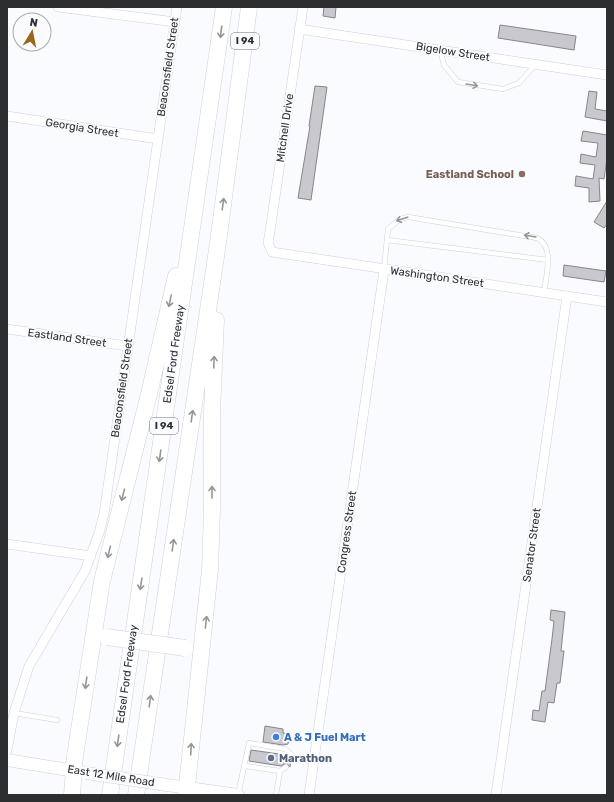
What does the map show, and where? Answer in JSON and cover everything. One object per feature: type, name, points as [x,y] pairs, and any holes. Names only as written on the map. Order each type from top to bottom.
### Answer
[{"type":"highway","name":"Edsel Ford Freeway","points":[[110,795],[218,57],[224,7]]},
{"type":"highway","name":"I 94","points":[[136,795],[218,243],[249,7]]},
{"type":"highway","points":[[72,795],[80,772],[92,644],[106,564],[170,302],[196,146],[218,57]]},
{"type":"highway","points":[[187,792],[212,547],[212,411],[215,328],[219,283],[218,243]]},
{"type":"highway","points":[[92,644],[99,638],[108,637],[186,648],[195,652],[201,661]]},
{"type":"main road","name":"East 12 Mile Road","points":[[7,760],[160,784],[187,792],[238,795]]},
{"type":"street","points":[[58,7],[175,22]]},
{"type":"street","name":"Beaconsfield Street","points":[[7,750],[14,713],[29,666],[69,600],[91,556],[104,514],[177,7]]},
{"type":"street","name":"Mitchell Drive","points":[[270,248],[268,243],[303,7]]},
{"type":"street","name":"Bigelow Street","points":[[299,29],[607,74]]},
{"type":"street","name":"Georgia Street","points":[[7,116],[158,139]]},
{"type":"street","name":"Washington Street","points":[[270,248],[272,252],[279,254],[607,302]]},
{"type":"street","name":"Congress Street","points":[[309,795],[384,270]]},
{"type":"street","name":"Senator Street","points":[[496,795],[567,296]]},
{"type":"street","name":"Eastland Street","points":[[7,329],[127,346]]},
{"type":"street","points":[[7,544],[91,556]]},
{"type":"lane","points":[[440,50],[444,65],[458,82],[503,90],[519,83],[536,64]]},
{"type":"lane","points":[[384,270],[388,229],[393,223],[408,217],[537,238],[546,244],[548,260],[544,292]]},
{"type":"lane","points":[[387,240],[548,260]]},
{"type":"lane","points":[[14,713],[57,720]]},
{"type":"lane","points":[[238,795],[249,743],[285,749],[295,758],[314,762]]},
{"type":"lane","points":[[291,763],[295,758]]},
{"type":"lane","points":[[245,766],[280,771],[286,767]]},
{"type":"lane","points":[[276,795],[280,771]]},
{"type":"building","points":[[324,7],[336,7],[335,18],[323,16]]},
{"type":"building","points":[[500,25],[576,36],[574,50],[498,38]]},
{"type":"building","points":[[315,86],[327,87],[311,200],[298,198]]},
{"type":"building","points":[[589,91],[597,92],[595,109],[607,111],[607,121],[585,117]]},
{"type":"building","points":[[583,131],[607,135],[607,159],[604,179],[599,178],[600,201],[589,202],[589,188],[575,186],[576,176],[593,179],[595,165],[580,163],[581,154],[596,157],[598,143],[581,141]]},
{"type":"building","points":[[607,201],[607,224],[604,228],[594,222]]},
{"type":"building","points":[[564,265],[606,271],[604,282],[563,276]]},
{"type":"building","points":[[551,610],[565,612],[561,651],[564,651],[560,683],[557,683],[554,703],[548,702],[545,722],[532,720],[533,710],[539,711],[542,691],[545,691],[554,621],[550,620]]},
{"type":"building","points":[[265,726],[283,729],[283,733],[290,734],[288,744],[283,745],[263,742]]},
{"type":"building","points":[[251,750],[286,755],[291,759],[290,767],[286,763],[281,766],[249,761]]},
{"type":"place","name":"Eastland School","points":[[522,174]]},
{"type":"place","name":"A & J Fuel Mart","points":[[276,737]]},
{"type":"place","name":"Marathon","points":[[271,758]]}]
